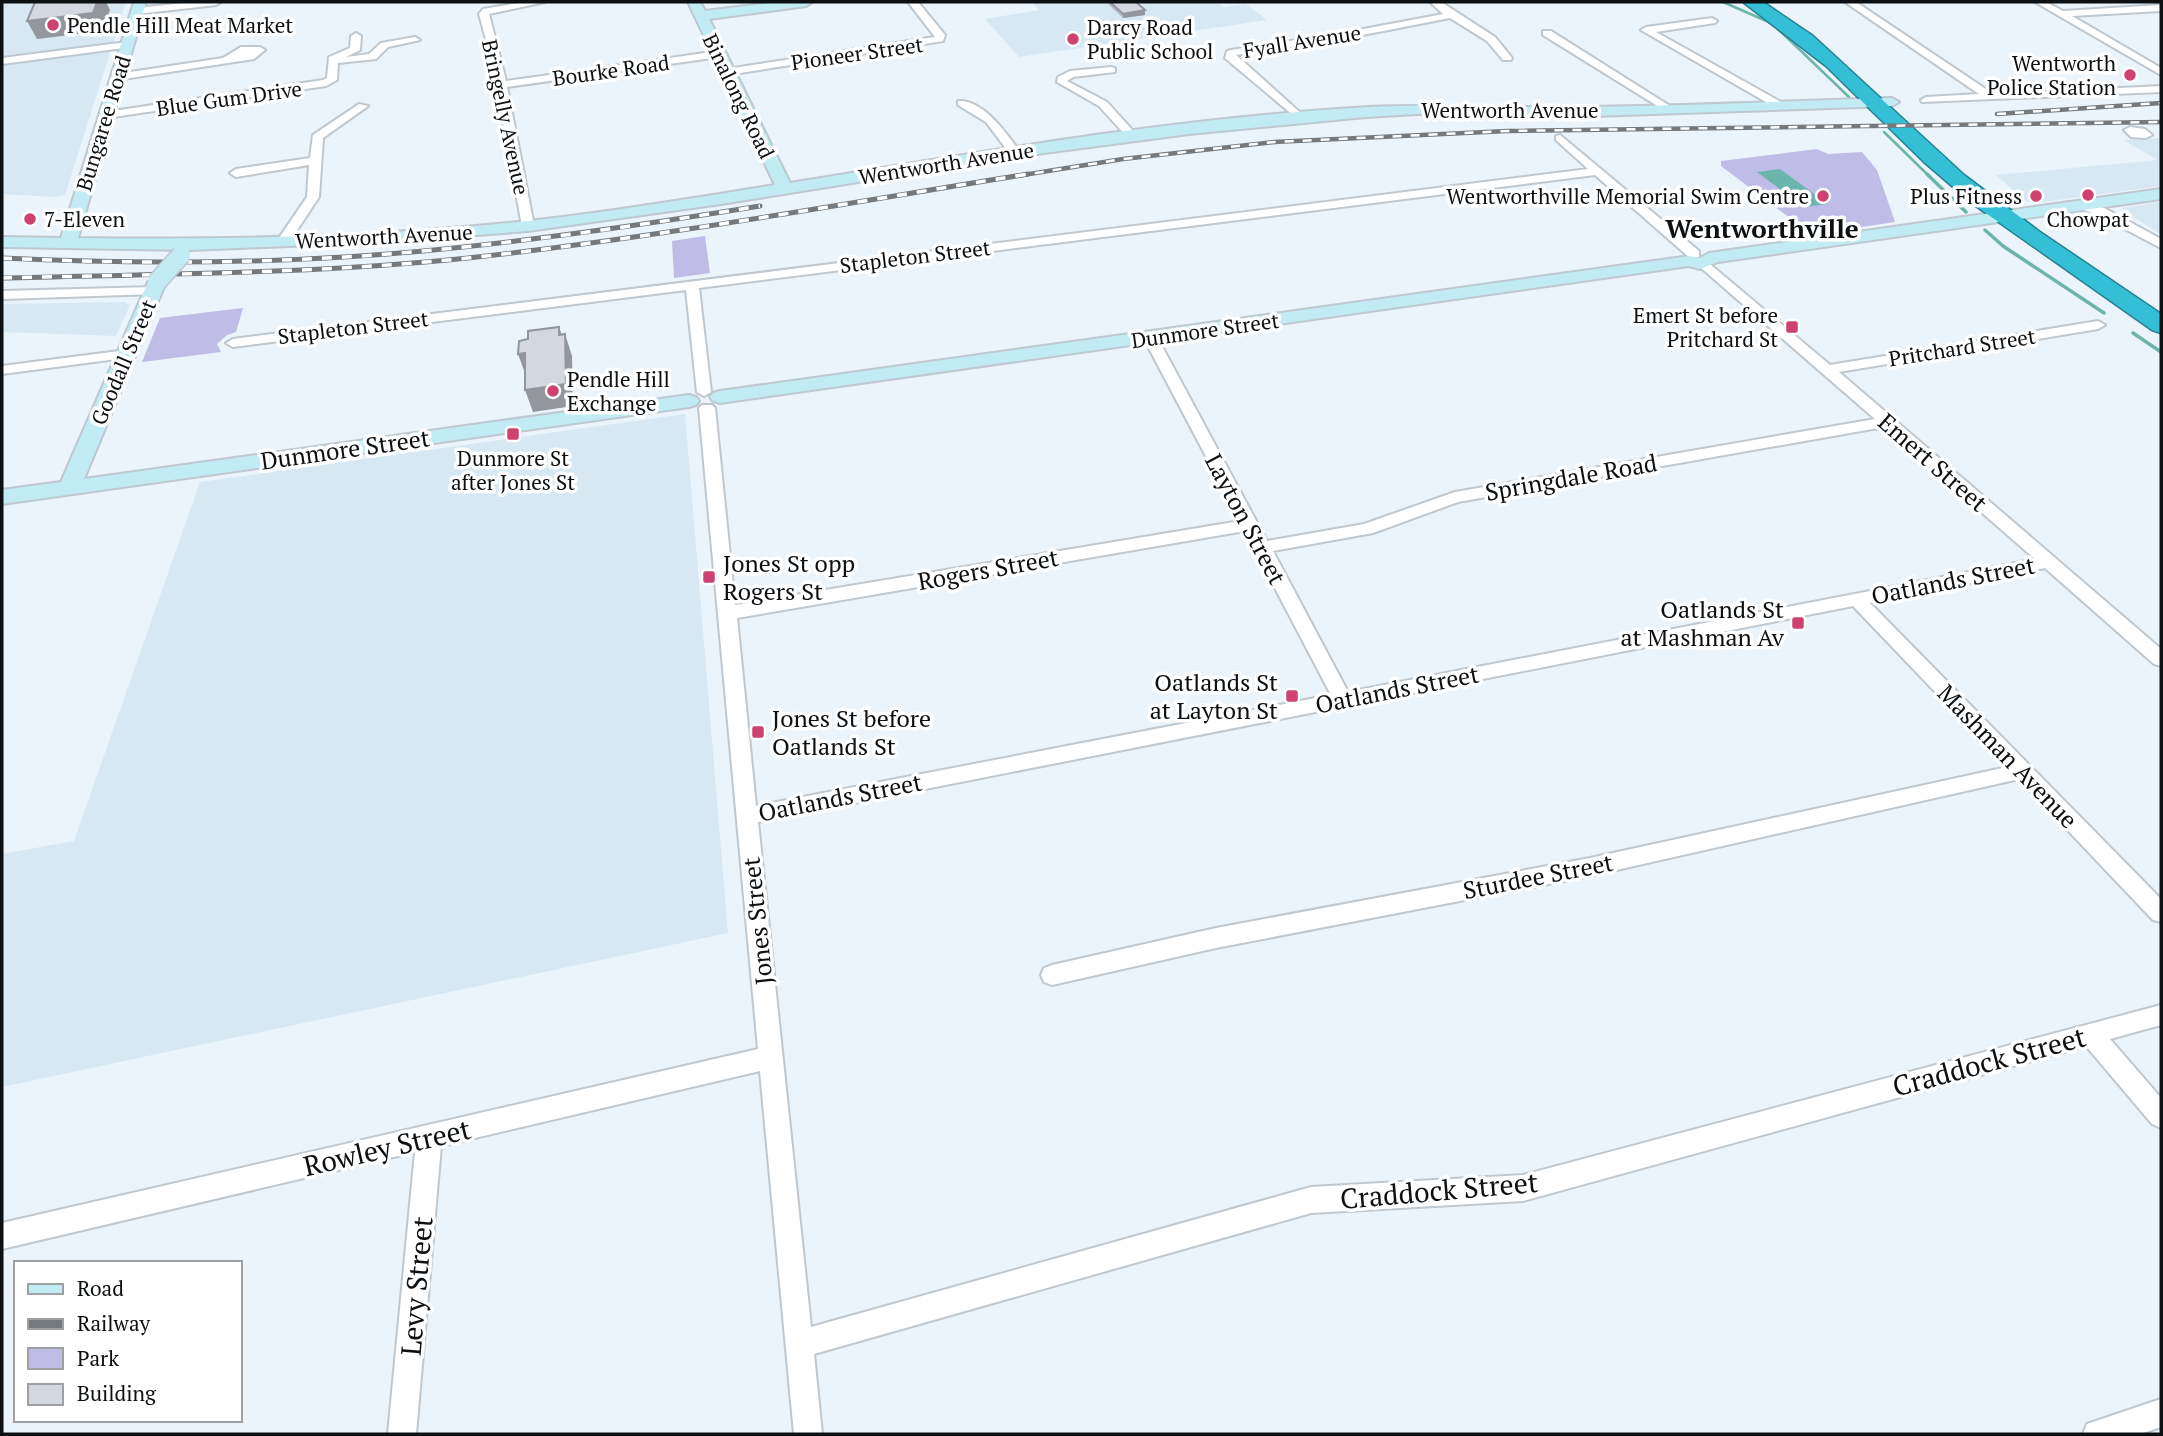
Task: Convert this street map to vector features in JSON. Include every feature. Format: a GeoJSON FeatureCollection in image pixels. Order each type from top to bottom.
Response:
{"type":"FeatureCollection","features":[{"type":"Feature","properties":{"kind":"highway"},"geometry":{"type":"LineString","coordinates":[[1751,2],[1792,27],[1882,102]]}},
{"type":"Feature","properties":{"kind":"highway"},"geometry":{"type":"LineString","coordinates":[[1771,2],[1806,23],[1956,179],[2161,307]]}},
{"type":"Feature","properties":{"kind":"highway"},"geometry":{"type":"LineString","coordinates":[[2012,215],[2161,325]]}},
{"type":"Feature","properties":{"kind":"main road"},"geometry":{"type":"LineString","coordinates":[[698,9],[806,2]]}},
{"type":"Feature","properties":{"kind":"main road","name":"Bungaree Road"},"geometry":{"type":"LineString","coordinates":[[67,245],[138,6]]}},
{"type":"Feature","properties":{"kind":"main road","name":"Binalong Road"},"geometry":{"type":"LineString","coordinates":[[698,9],[785,190]]}},
{"type":"Feature","properties":{"kind":"main road","name":"Wentworth Avenue"},"geometry":{"type":"LineString","coordinates":[[2,242],[186,250],[283,241],[385,237],[528,226],[785,190],[1014,152],[1132,136],[1407,109],[1563,112],[1882,102]]}},
{"type":"Feature","properties":{"kind":"main road","name":"Dunmore Street"},"geometry":{"type":"LineString","coordinates":[[2,497],[2161,194]]}},
{"type":"Feature","properties":{"kind":"main road","name":"Goodall Street"},"geometry":{"type":"LineString","coordinates":[[69,488],[155,287],[186,250]]}},
{"type":"Feature","properties":{"kind":"street"},"geometry":{"type":"LineString","coordinates":[[138,6],[216,2]]}},
{"type":"Feature","properties":{"kind":"street","name":"Bringelly Avenue"},"geometry":{"type":"LineString","coordinates":[[528,226],[502,85],[484,14],[488,10],[540,2]]}},
{"type":"Feature","properties":{"kind":"street","name":"Pioneer Street"},"geometry":{"type":"LineString","coordinates":[[727,72],[939,39],[940,35],[913,2]]}},
{"type":"Feature","properties":{"kind":"street"},"geometry":{"type":"LineString","coordinates":[[1435,2],[1491,39],[1507,58]]}},
{"type":"Feature","properties":{"kind":"street"},"geometry":{"type":"LineString","coordinates":[[1850,2],[1989,96]]}},
{"type":"Feature","properties":{"kind":"street"},"geometry":{"type":"LineString","coordinates":[[2040,2],[2161,72]]}},
{"type":"Feature","properties":{"kind":"street"},"geometry":{"type":"LineString","coordinates":[[2062,14],[2161,8]]}},
{"type":"Feature","properties":{"kind":"street","name":"Fyall Avenue"},"geometry":{"type":"LineString","coordinates":[[1300,118],[1230,58],[1231,53],[1359,33],[1442,18],[1450,14]]}},
{"type":"Feature","properties":{"kind":"street"},"geometry":{"type":"LineString","coordinates":[[1712,21],[1646,30],[1777,104]]}},
{"type":"Feature","properties":{"kind":"street"},"geometry":{"type":"LineString","coordinates":[[1547,33],[1668,108]]}},
{"type":"Feature","properties":{"kind":"street","name":"Blue Gum Drive"},"geometry":{"type":"LineString","coordinates":[[106,115],[326,83],[332,80],[334,58],[356,49],[356,36]]}},
{"type":"Feature","properties":{"kind":"street","name":"Blue Gum Drive"},"geometry":{"type":"LineString","coordinates":[[333,62],[372,57],[385,45],[415,40]]}},
{"type":"Feature","properties":{"kind":"street"},"geometry":{"type":"LineString","coordinates":[[2,61],[127,45]]}},
{"type":"Feature","properties":{"kind":"street","name":"Bourke Road"},"geometry":{"type":"LineString","coordinates":[[502,85],[719,54]]}},
{"type":"Feature","properties":{"kind":"street"},"geometry":{"type":"LineString","coordinates":[[117,77],[226,61]]}},
{"type":"Feature","properties":{"kind":"street"},"geometry":{"type":"LineString","coordinates":[[1111,70],[1070,74],[1062,79],[1062,82],[1103,104],[1132,136]]}},
{"type":"Feature","properties":{"kind":"street"},"geometry":{"type":"LineString","coordinates":[[1926,100],[2161,89]]}},
{"type":"Feature","properties":{"kind":"street"},"geometry":{"type":"LineString","coordinates":[[962,103],[989,120],[1014,152]]}},
{"type":"Feature","properties":{"kind":"street"},"geometry":{"type":"LineString","coordinates":[[283,241],[313,197],[318,135],[363,106]]}},
{"type":"Feature","properties":{"kind":"street"},"geometry":{"type":"LineString","coordinates":[[2145,132],[2161,132]]}},
{"type":"Feature","properties":{"kind":"street","name":"Emert Street"},"geometry":{"type":"LineString","coordinates":[[1560,138],[2161,659]]}},
{"type":"Feature","properties":{"kind":"street"},"geometry":{"type":"LineString","coordinates":[[236,173],[315,161]]}},
{"type":"Feature","properties":{"kind":"street","name":"Stapleton Street"},"geometry":{"type":"LineString","coordinates":[[233,343],[1598,171]]}},
{"type":"Feature","properties":{"kind":"street"},"geometry":{"type":"LineString","coordinates":[[2111,201],[2111,209],[2158,242]]}},
{"type":"Feature","properties":{"kind":"street"},"geometry":{"type":"LineString","coordinates":[[2082,205],[2100,211],[2158,242]]}},
{"type":"Feature","properties":{"kind":"street","name":"Jones Street"},"geometry":{"type":"LineString","coordinates":[[692,284],[808,1434]]}},
{"type":"Feature","properties":{"kind":"street"},"geometry":{"type":"LineString","coordinates":[[2,295],[155,287]]}},
{"type":"Feature","properties":{"kind":"street","name":"Pritchard Street"},"geometry":{"type":"LineString","coordinates":[[1826,370],[2098,325]]}},
{"type":"Feature","properties":{"kind":"street","name":"Layton Street"},"geometry":{"type":"LineString","coordinates":[[1150,337],[1343,700]]}},
{"type":"Feature","properties":{"kind":"street"},"geometry":{"type":"LineString","coordinates":[[2,370],[127,354]]}},
{"type":"Feature","properties":{"kind":"street","name":"Springdale Road"},"geometry":{"type":"LineString","coordinates":[[1261,548],[1367,529],[1455,497],[1887,422]]}},
{"type":"Feature","properties":{"kind":"street","name":"Rogers Street"},"geometry":{"type":"LineString","coordinates":[[727,613],[1249,525]]}},
{"type":"Feature","properties":{"kind":"street","name":"Oatlands Street"},"geometry":{"type":"LineString","coordinates":[[746,816],[2048,562]]}},
{"type":"Feature","properties":{"kind":"street","name":"Mashman Avenue"},"geometry":{"type":"LineString","coordinates":[[1856,599],[2161,913]]}},
{"type":"Feature","properties":{"kind":"street","name":"Sturdee Street"},"geometry":{"type":"LineString","coordinates":[[1052,975],[1216,938],[1590,867],[2022,771]]}},
{"type":"Feature","properties":{"kind":"street","name":"Craddock Street"},"geometry":{"type":"LineString","coordinates":[[799,1344],[1311,1200],[1523,1188],[2161,1015]]}},
{"type":"Feature","properties":{"kind":"street"},"geometry":{"type":"LineString","coordinates":[[2090,1033],[2161,1116]]}},
{"type":"Feature","properties":{"kind":"street","name":"Rowley Street"},"geometry":{"type":"LineString","coordinates":[[2,1236],[772,1057]]}},
{"type":"Feature","properties":{"kind":"street","name":"Levy Street"},"geometry":{"type":"LineString","coordinates":[[402,1434],[429,1137]]}},
{"type":"Feature","properties":{"kind":"street"},"geometry":{"type":"LineString","coordinates":[[2097,1434],[2161,1413]]}},
{"type":"Feature","properties":{"kind":"shaded area"},"geometry":{"type":"Polygon","coordinates":[[[2,2],[126,2],[65,195],[57,197],[2,194],[2,2]]]}},
{"type":"Feature","properties":{"kind":"shaded area","name":"Darcy Road Public School"},"geometry":{"type":"Polygon","coordinates":[[[1032,2],[1217,2],[1224,7],[1246,4],[1267,20],[1019,57],[985,19],[1039,10],[1032,2]]]}},
{"type":"Feature","properties":{"kind":"shaded area"},"geometry":{"type":"Polygon","coordinates":[[[2161,138],[2161,186],[2036,203],[2027,202],[1996,175],[2158,160],[2123,140],[2161,138]]]}},
{"type":"Feature","properties":{"kind":"shaded area"},"geometry":{"type":"Polygon","coordinates":[[[1780,169],[1828,204],[1804,207],[1757,172],[1780,169]]]}},
{"type":"Feature","properties":{"kind":"shaded area"},"geometry":{"type":"Polygon","coordinates":[[[2161,202],[2161,234],[2123,211],[2123,208],[2161,202]]]}},
{"type":"Feature","properties":{"kind":"shaded area"},"geometry":{"type":"Polygon","coordinates":[[[124,302],[130,305],[116,336],[2,332],[2,304],[124,302]]]}},
{"type":"Feature","properties":{"kind":"shaded area"},"geometry":{"type":"Polygon","coordinates":[[[685,414],[728,933],[2,1087],[2,854],[74,841],[200,482],[685,414]]]}},
{"type":"Feature","properties":{"kind":"green space","name":"Wentworthville Memorial Swim Centre"},"geometry":{"type":"Polygon","coordinates":[[[1817,149],[1828,154],[1862,152],[1877,170],[1895,222],[1821,233],[1807,231],[1721,166],[1721,161],[1817,149]]]}},
{"type":"Feature","properties":{"kind":"green space"},"geometry":{"type":"Polygon","coordinates":[[[705,236],[710,273],[674,278],[672,241],[705,236]]]}},
{"type":"Feature","properties":{"kind":"green space"},"geometry":{"type":"Polygon","coordinates":[[[243,308],[236,332],[227,335],[217,344],[221,352],[142,362],[160,318],[243,308]]]}},
{"type":"Feature","properties":{"kind":"building"},"geometry":{"type":"Polygon","coordinates":[[[35,2],[97,2],[93,13],[27,21],[35,2]]]}},
{"type":"Feature","properties":{"kind":"building"},"geometry":{"type":"Polygon","coordinates":[[[1110,2],[1136,2],[1145,10],[1123,14],[1110,2]]]}},
{"type":"Feature","properties":{"kind":"building"},"geometry":{"type":"Polygon","coordinates":[[[559,327],[559,335],[565,334],[566,384],[525,390],[525,353],[518,354],[519,341],[528,339],[528,331],[559,327]]]}},
{"type":"Feature","properties":{"kind":"waterway"},"geometry":{"type":"LineString","coordinates":[[1723,2],[1771,23]]}},
{"type":"Feature","properties":{"kind":"waterway"},"geometry":{"type":"LineString","coordinates":[[1778,29],[1849,97]]}},
{"type":"Feature","properties":{"kind":"waterway"},"geometry":{"type":"LineString","coordinates":[[1884,132],[1929,176]]}},
{"type":"Feature","properties":{"kind":"waterway"},"geometry":{"type":"LineString","coordinates":[[1927,174],[1966,212]]}},
{"type":"Feature","properties":{"kind":"waterway"},"geometry":{"type":"LineString","coordinates":[[1985,230],[2003,246],[2104,313]]}},
{"type":"Feature","properties":{"kind":"waterway"},"geometry":{"type":"LineString","coordinates":[[2133,333],[2161,352]]}},
{"type":"Feature","properties":{"kind":"railway"},"geometry":{"type":"LineString","coordinates":[[1997,114],[2161,103]]}},
{"type":"Feature","properties":{"kind":"railway"},"geometry":{"type":"LineString","coordinates":[[1017,176],[1123,159],[1274,142],[1507,131],[2161,122]]}},
{"type":"Feature","properties":{"kind":"railway"},"geometry":{"type":"LineString","coordinates":[[2,278],[293,270],[468,258],[678,231],[1028,174]]}},
{"type":"Feature","properties":{"kind":"railway"},"geometry":{"type":"LineString","coordinates":[[2,258],[195,262],[388,254],[574,234],[760,206]]}},
{"type":"Feature","properties":{"kind":"place","name":"Pendle Hill Meat Market"},"geometry":{"type":"Point","coordinates":[53,25]}},
{"type":"Feature","properties":{"kind":"place","name":"Darcy Road Public School"},"geometry":{"type":"Point","coordinates":[1073,39]}},
{"type":"Feature","properties":{"kind":"place","name":"Wentworth Police Station"},"geometry":{"type":"Point","coordinates":[2130,75]}},
{"type":"Feature","properties":{"kind":"place","name":"Chowpat"},"geometry":{"type":"Point","coordinates":[2088,195]}},
{"type":"Feature","properties":{"kind":"place","name":"Wentworthville Memorial Swim Centre"},"geometry":{"type":"Point","coordinates":[1823,196]}},
{"type":"Feature","properties":{"kind":"place","name":"Plus Fitness"},"geometry":{"type":"Point","coordinates":[2036,196]}},
{"type":"Feature","properties":{"kind":"place","name":"7-Eleven"},"geometry":{"type":"Point","coordinates":[30,219]}},
{"type":"Feature","properties":{"kind":"place","name":"Emert St before Pritchard St"},"geometry":{"type":"Point","coordinates":[1792,327]}},
{"type":"Feature","properties":{"kind":"place","name":"Pendle Hill Exchange"},"geometry":{"type":"Point","coordinates":[553,391]}},
{"type":"Feature","properties":{"kind":"place","name":"Dunmore St after Jones St"},"geometry":{"type":"Point","coordinates":[513,434]}},
{"type":"Feature","properties":{"kind":"place","name":"Jones St opp Rogers St"},"geometry":{"type":"Point","coordinates":[709,577]}},
{"type":"Feature","properties":{"kind":"place","name":"Oatlands St at Mashman Av"},"geometry":{"type":"Point","coordinates":[1798,623]}},
{"type":"Feature","properties":{"kind":"place","name":"Oatlands St at Layton St"},"geometry":{"type":"Point","coordinates":[1292,696]}},
{"type":"Feature","properties":{"kind":"place","name":"Jones St before Oatlands St"},"geometry":{"type":"Point","coordinates":[758,732]}},
{"type":"Feature","properties":{"kind":"district","name":"Wentworthville"},"geometry":{"type":"Point","coordinates":[1762,228]}}]}
